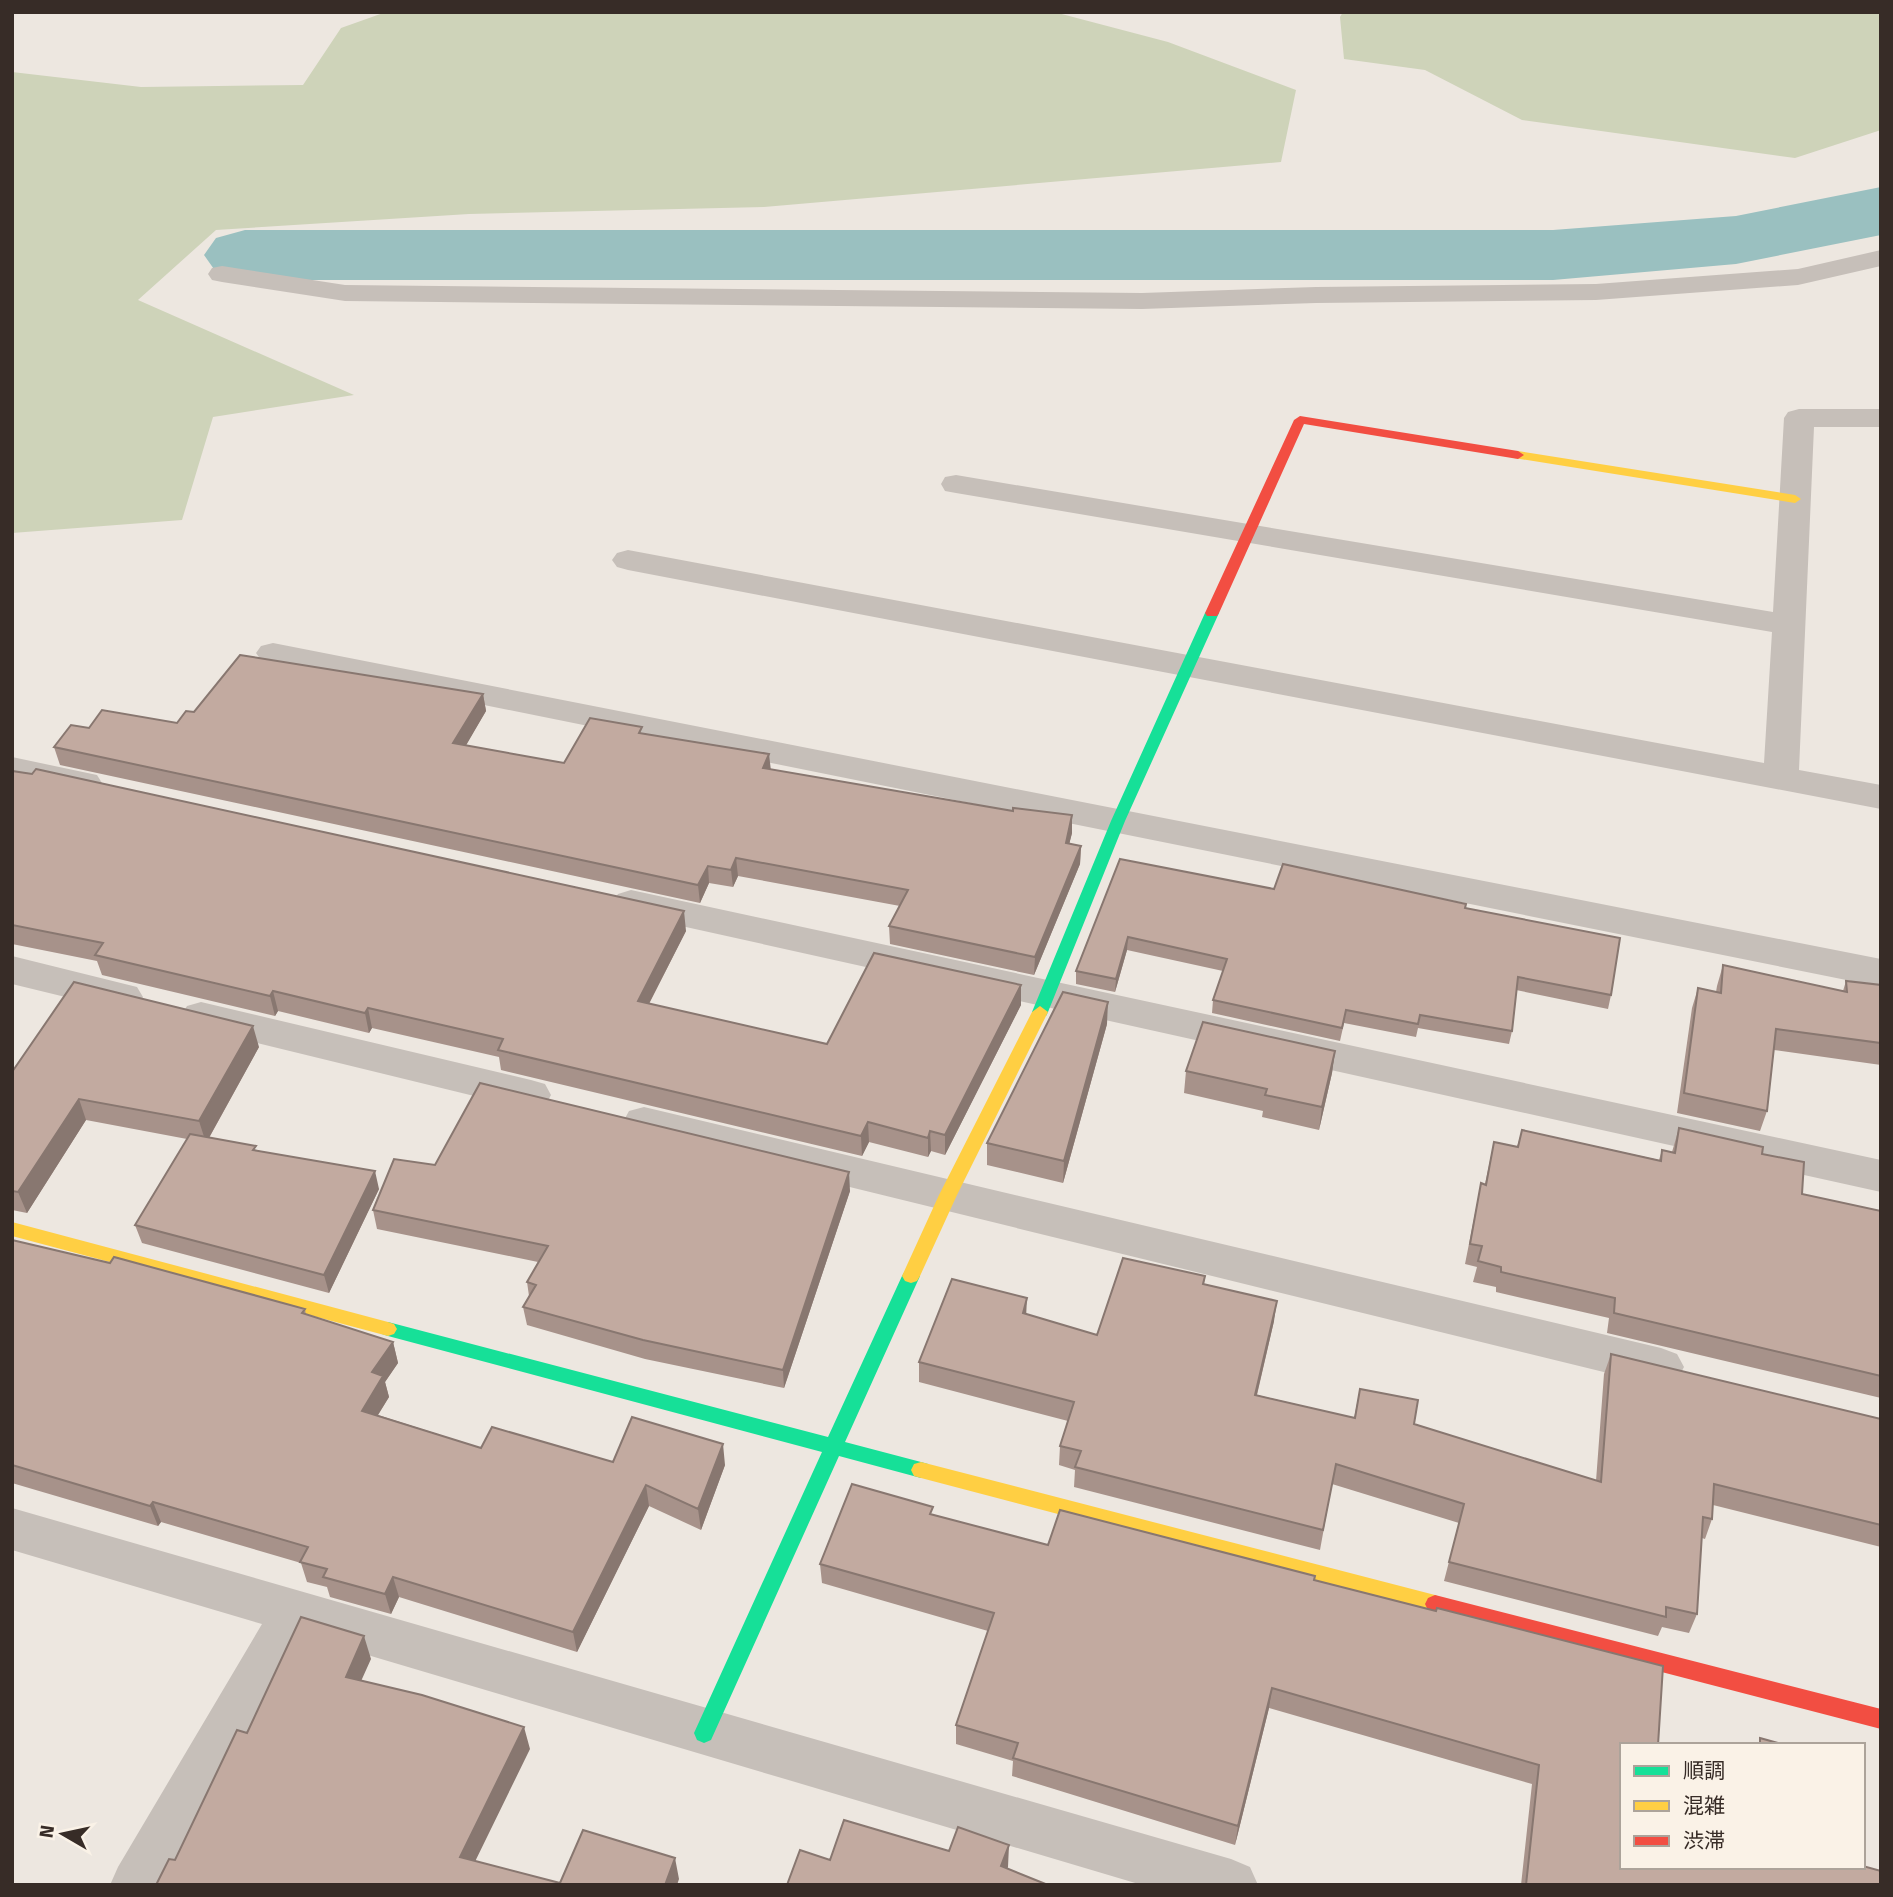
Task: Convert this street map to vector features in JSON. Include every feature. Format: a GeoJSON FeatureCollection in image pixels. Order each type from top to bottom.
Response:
{"type":"FeatureCollection","features":[{"type":"Feature","properties":{"kind":"street"},"geometry":{"type":"LineString","coordinates":[[222,274],[345,293],[1142,301],[1316,295],[1595,292],[1798,277],[1881,258]]}},
{"type":"Feature","properties":{"kind":"street"},"geometry":{"type":"LineString","coordinates":[[1781,779],[1799,418],[1881,418]]}},
{"type":"Feature","properties":{"kind":"street"},"geometry":{"type":"LineString","coordinates":[[704,1733],[948,1195],[1049,994],[1118,821],[1300,420],[1795,499]]}},
{"type":"Feature","properties":{"kind":"street"},"geometry":{"type":"LineString","coordinates":[[956,484],[1789,625]]}},
{"type":"Feature","properties":{"kind":"street"},"geometry":{"type":"LineString","coordinates":[[628,560],[1881,797]]}},
{"type":"Feature","properties":{"kind":"street"},"geometry":{"type":"LineString","coordinates":[[273,653],[1881,973]]}},
{"type":"Feature","properties":{"kind":"street"},"geometry":{"type":"LineString","coordinates":[[12,768],[121,791]]}},
{"type":"Feature","properties":{"kind":"street"},"geometry":{"type":"LineString","coordinates":[[598,896],[1881,1177]]}},
{"type":"Feature","properties":{"kind":"street"},"geometry":{"type":"LineString","coordinates":[[12,970],[568,1104]]}},
{"type":"Feature","properties":{"kind":"street"},"geometry":{"type":"LineString","coordinates":[[609,1114],[1692,1374]]}},
{"type":"Feature","properties":{"kind":"street"},"geometry":{"type":"LineString","coordinates":[[12,1229],[834,1448],[1881,1719]]}},
{"type":"Feature","properties":{"kind":"street"},"geometry":{"type":"LineString","coordinates":[[12,1529],[1231,1885]]}},
{"type":"Feature","properties":{"kind":"street"},"geometry":{"type":"LineString","coordinates":[[137,1885],[295,1612]]}},
{"type":"Feature","properties":{"kind":"green space"},"geometry":{"type":"Polygon","coordinates":[[[386,12],[1054,12],[1168,42],[1296,90],[1281,162],[764,207],[469,214],[216,230],[138,300],[354,395],[213,417],[182,520],[12,533],[12,72],[141,87],[303,85],[341,28],[386,12]]]}},
{"type":"Feature","properties":{"kind":"green space"},"geometry":{"type":"Polygon","coordinates":[[[1343,12],[1881,12],[1881,130],[1795,158],[1522,120],[1425,70],[1344,59],[1340,17],[1343,12]]]}},
{"type":"Feature","properties":{"kind":"building"},"geometry":{"type":"Polygon","coordinates":[[[240,655],[483,694],[453,743],[564,763],[590,718],[642,727],[639,733],[769,754],[763,768],[1013,811],[1013,808],[1072,815],[1066,843],[1081,846],[1035,957],[889,926],[908,890],[736,858],[731,870],[708,866],[698,885],[54,747],[71,725],[89,728],[102,710],[177,723],[186,711],[194,712],[240,655]]]}},
{"type":"Feature","properties":{"kind":"building"},"geometry":{"type":"Polygon","coordinates":[[[36,769],[684,911],[638,1001],[827,1044],[874,953],[1021,985],[945,1135],[930,1131],[928,1138],[868,1122],[861,1136],[498,1050],[503,1039],[368,1008],[365,1013],[273,991],[270,996],[95,955],[103,943],[12,925],[12,771],[32,774],[36,769]]]}},
{"type":"Feature","properties":{"kind":"building"},"geometry":{"type":"Polygon","coordinates":[[[1120,859],[1274,889],[1283,864],[1466,904],[1465,908],[1620,938],[1611,995],[1518,977],[1512,1031],[1420,1015],[1418,1024],[1346,1010],[1342,1028],[1213,1000],[1227,959],[1128,937],[1116,979],[1076,971],[1120,859]]]}},
{"type":"Feature","properties":{"kind":"building"},"geometry":{"type":"Polygon","coordinates":[[[1723,965],[1847,992],[1846,981],[1881,985],[1881,1043],[1776,1029],[1767,1111],[1684,1093],[1698,988],[1721,993],[1723,965]]]}},
{"type":"Feature","properties":{"kind":"building"},"geometry":{"type":"Polygon","coordinates":[[[74,982],[253,1026],[199,1121],[79,1099],[18,1192],[12,1191],[12,1072],[74,982]]]}},
{"type":"Feature","properties":{"kind":"building"},"geometry":{"type":"Polygon","coordinates":[[[1063,992],[1108,1002],[1064,1161],[987,1143],[1063,992]]]}},
{"type":"Feature","properties":{"kind":"building"},"geometry":{"type":"Polygon","coordinates":[[[1203,1022],[1335,1051],[1322,1107],[1265,1095],[1267,1089],[1186,1071],[1203,1022]]]}},
{"type":"Feature","properties":{"kind":"building"},"geometry":{"type":"Polygon","coordinates":[[[480,1083],[849,1172],[783,1370],[643,1340],[523,1307],[536,1285],[527,1282],[548,1246],[373,1210],[394,1159],[435,1165],[480,1083]]]}},
{"type":"Feature","properties":{"kind":"building"},"geometry":{"type":"Polygon","coordinates":[[[1679,1128],[1763,1147],[1762,1154],[1804,1162],[1802,1194],[1881,1211],[1881,1376],[1614,1313],[1615,1298],[1501,1272],[1501,1267],[1478,1261],[1482,1246],[1470,1244],[1481,1183],[1486,1185],[1494,1142],[1518,1147],[1522,1130],[1661,1161],[1662,1150],[1675,1153],[1679,1128]]]}},
{"type":"Feature","properties":{"kind":"building"},"geometry":{"type":"Polygon","coordinates":[[[190,1134],[256,1146],[253,1150],[375,1171],[324,1275],[135,1225],[190,1134]]]}},
{"type":"Feature","properties":{"kind":"building"},"geometry":{"type":"Polygon","coordinates":[[[12,1240],[110,1263],[114,1257],[305,1309],[302,1313],[393,1342],[372,1372],[383,1376],[362,1411],[481,1448],[492,1427],[613,1462],[632,1417],[723,1444],[698,1509],[646,1485],[573,1632],[393,1577],[385,1594],[323,1577],[327,1569],[300,1562],[308,1547],[153,1502],[150,1506],[12,1465],[12,1240]]]}},
{"type":"Feature","properties":{"kind":"building"},"geometry":{"type":"Polygon","coordinates":[[[1123,1258],[1205,1276],[1203,1284],[1277,1301],[1255,1395],[1355,1418],[1360,1389],[1418,1400],[1414,1424],[1601,1482],[1611,1354],[1881,1419],[1881,1525],[1714,1484],[1712,1519],[1703,1517],[1697,1614],[1666,1607],[1666,1617],[1449,1562],[1464,1504],[1336,1464],[1323,1530],[1075,1467],[1081,1451],[1060,1446],[1074,1402],[919,1362],[952,1279],[1027,1298],[1023,1313],[1097,1335],[1123,1258]]]}},
{"type":"Feature","properties":{"kind":"building"},"geometry":{"type":"Polygon","coordinates":[[[852,1484],[933,1507],[930,1514],[1048,1545],[1060,1510],[1315,1576],[1314,1580],[1436,1611],[1437,1608],[1663,1666],[1658,1743],[1620,1743],[1620,1869],[1865,1869],[1865,1867],[1881,1871],[1881,1885],[1526,1885],[1539,1765],[1272,1688],[1238,1826],[1013,1758],[1018,1743],[956,1725],[994,1613],[820,1564],[852,1484]]]}},
{"type":"Feature","properties":{"kind":"building"},"geometry":{"type":"Polygon","coordinates":[[[301,1617],[364,1636],[346,1677],[422,1695],[524,1727],[460,1857],[560,1883],[583,1830],[675,1858],[665,1885],[156,1885],[169,1859],[175,1860],[237,1730],[247,1733],[301,1617]]]}},
{"type":"Feature","properties":{"kind":"building"},"geometry":{"type":"Polygon","coordinates":[[[1760,1738],[1778,1743],[1760,1743],[1760,1738]]]}},
{"type":"Feature","properties":{"kind":"building"},"geometry":{"type":"Polygon","coordinates":[[[844,1820],[949,1851],[958,1827],[1009,1845],[1001,1866],[1048,1885],[787,1885],[800,1850],[830,1860],[844,1820]]]}},
{"type":"Feature","properties":{"kind":"waterway"},"geometry":{"type":"LineString","coordinates":[[245,255],[1553,255],[1736,240],[1881,211]]}},
{"type":"Feature","properties":{"kind":"traffic: fast"},"geometry":{"type":"LineString","coordinates":[[1040,1012],[1118,821],[1212,613]]}},
{"type":"Feature","properties":{"kind":"traffic: fast"},"geometry":{"type":"LineString","coordinates":[[704,1733],[911,1276]]}},
{"type":"Feature","properties":{"kind":"traffic: fast"},"geometry":{"type":"LineString","coordinates":[[388,1329],[921,1470]]}},
{"type":"Feature","properties":{"kind":"traffic: slow"},"geometry":{"type":"LineString","coordinates":[[1518,455],[1795,499]]}},
{"type":"Feature","properties":{"kind":"traffic: slow"},"geometry":{"type":"LineString","coordinates":[[911,1276],[948,1195],[1040,1012]]}},
{"type":"Feature","properties":{"kind":"traffic: slow"},"geometry":{"type":"LineString","coordinates":[[12,1229],[388,1329]]}},
{"type":"Feature","properties":{"kind":"traffic: slow"},"geometry":{"type":"LineString","coordinates":[[921,1470],[1435,1604]]}},
{"type":"Feature","properties":{"kind":"traffic: jam"},"geometry":{"type":"LineString","coordinates":[[1212,613],[1300,420],[1518,455]]}},
{"type":"Feature","properties":{"kind":"traffic: jam"},"geometry":{"type":"LineString","coordinates":[[1435,1604],[1881,1719]]}}]}
